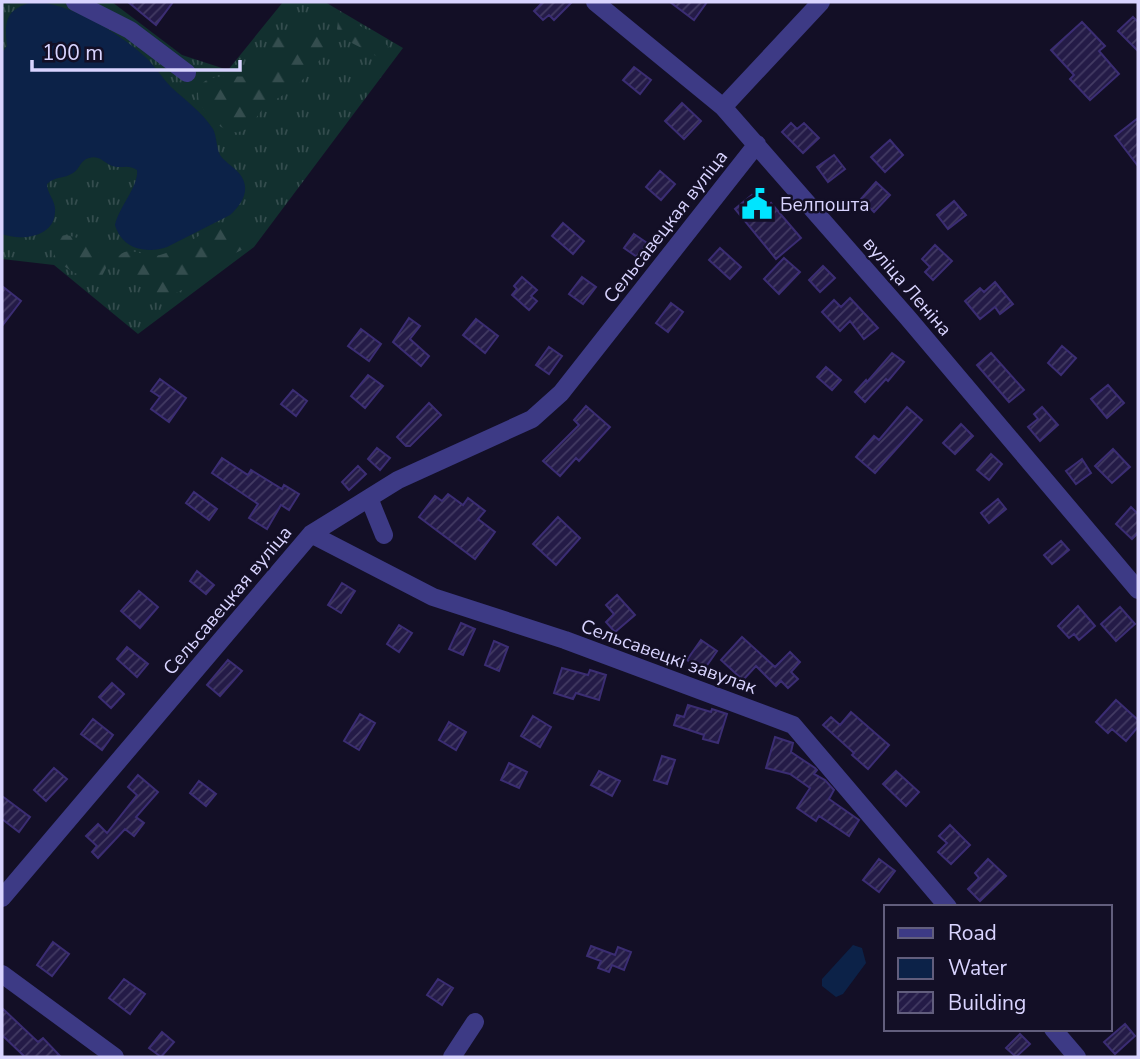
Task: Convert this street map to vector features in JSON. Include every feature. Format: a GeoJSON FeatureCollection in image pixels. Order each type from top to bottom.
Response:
{"type":"FeatureCollection","features":[{"type":"Feature","properties":{"kind":"street"},"geometry":{"type":"LineString","coordinates":[[75,2],[130,30],[187,73]]}},
{"type":"Feature","properties":{"kind":"street","name":"вуліца Леніна"},"geometry":{"type":"LineString","coordinates":[[595,2],[723,107],[950,367],[1138,590]]}},
{"type":"Feature","properties":{"kind":"street"},"geometry":{"type":"LineString","coordinates":[[723,107],[821,2]]}},
{"type":"Feature","properties":{"kind":"street","name":"Сельсавецкая вуліца"},"geometry":{"type":"LineString","coordinates":[[2,898],[311,534],[398,480],[532,419],[561,393],[757,144]]}},
{"type":"Feature","properties":{"kind":"street"},"geometry":{"type":"LineString","coordinates":[[369,498],[384,535]]}},
{"type":"Feature","properties":{"kind":"street","name":"Сельсавецкі завулак"},"geometry":{"type":"LineString","coordinates":[[311,534],[433,597],[565,640],[793,725],[946,905]]}},
{"type":"Feature","properties":{"kind":"street"},"geometry":{"type":"LineString","coordinates":[[2,974],[115,1057]]}},
{"type":"Feature","properties":{"kind":"street"},"geometry":{"type":"LineString","coordinates":[[452,1057],[475,1022]]}},
{"type":"Feature","properties":{"kind":"street"},"geometry":{"type":"LineString","coordinates":[[1055,1031],[1077,1057]]}},
{"type":"Feature","properties":{"kind":"green space"},"geometry":{"type":"Polygon","coordinates":[[[2,2],[112,2],[182,55],[228,70],[283,2],[325,2],[403,48],[254,247],[138,334],[54,265],[2,259],[2,2]]]}},
{"type":"Feature","properties":{"kind":"green space"},"geometry":{"type":"Polygon","coordinates":[[[341,19],[376,35],[391,50],[389,56],[379,58],[345,38],[337,29],[341,19]]]}},
{"type":"Feature","properties":{"kind":"green space"},"geometry":{"type":"Polygon","coordinates":[[[323,31],[330,33],[330,40],[311,72],[265,107],[243,131],[223,128],[208,116],[199,100],[198,92],[207,80],[214,77],[250,76],[267,68],[271,60],[272,43],[277,35],[308,37],[323,31]]]}},
{"type":"Feature","properties":{"kind":"green space"},"geometry":{"type":"Polygon","coordinates":[[[233,223],[251,232],[250,244],[222,260],[186,288],[166,296],[155,296],[145,291],[118,257],[127,251],[160,255],[214,228],[233,223]]]}},
{"type":"Feature","properties":{"kind":"green space"},"geometry":{"type":"Polygon","coordinates":[[[66,235],[80,239],[97,249],[106,268],[101,278],[77,274],[55,257],[52,242],[66,235]]]}},
{"type":"Feature","properties":{"kind":"water"},"geometry":{"type":"Polygon","coordinates":[[[33,2],[47,3],[76,13],[120,37],[147,59],[171,87],[194,107],[213,129],[220,155],[244,182],[243,199],[230,215],[167,247],[151,250],[136,248],[123,240],[115,225],[135,183],[137,170],[113,166],[92,157],[86,159],[73,173],[47,184],[55,207],[49,227],[27,237],[2,234],[2,53],[7,46],[7,23],[12,12],[33,2]]]}},
{"type":"Feature","properties":{"kind":"water"},"geometry":{"type":"Polygon","coordinates":[[[853,945],[862,948],[866,963],[843,994],[836,997],[822,986],[822,979],[853,945]]]}},
{"type":"Feature","properties":{"kind":"building"},"geometry":{"type":"Polygon","coordinates":[[[128,2],[173,2],[156,25],[128,2]]]}},
{"type":"Feature","properties":{"kind":"building"},"geometry":{"type":"Polygon","coordinates":[[[543,2],[572,2],[554,20],[549,15],[543,20],[534,11],[543,2]]]}},
{"type":"Feature","properties":{"kind":"building"},"geometry":{"type":"Polygon","coordinates":[[[670,2],[707,2],[694,20],[670,2]]]}},
{"type":"Feature","properties":{"kind":"building"},"geometry":{"type":"Polygon","coordinates":[[[1133,17],[1138,22],[1138,51],[1118,31],[1133,17]]]}},
{"type":"Feature","properties":{"kind":"building"},"geometry":{"type":"Polygon","coordinates":[[[1082,22],[1105,46],[1099,51],[1119,74],[1090,100],[1070,79],[1074,75],[1051,50],[1082,22]]]}},
{"type":"Feature","properties":{"kind":"building"},"geometry":{"type":"Polygon","coordinates":[[[634,67],[651,80],[640,94],[623,80],[634,67]]]}},
{"type":"Feature","properties":{"kind":"building"},"geometry":{"type":"Polygon","coordinates":[[[682,103],[701,121],[684,139],[665,121],[682,103]]]}},
{"type":"Feature","properties":{"kind":"building"},"geometry":{"type":"Polygon","coordinates":[[[1138,118],[1138,166],[1115,136],[1138,118]]]}},
{"type":"Feature","properties":{"kind":"building"},"geometry":{"type":"Polygon","coordinates":[[[791,123],[797,129],[804,123],[819,138],[803,153],[782,132],[791,123]]]}},
{"type":"Feature","properties":{"kind":"building"},"geometry":{"type":"Polygon","coordinates":[[[890,140],[903,155],[885,172],[871,157],[890,140]]]}},
{"type":"Feature","properties":{"kind":"building"},"geometry":{"type":"Polygon","coordinates":[[[834,155],[845,169],[828,182],[817,167],[834,155]]]}},
{"type":"Feature","properties":{"kind":"building"},"geometry":{"type":"Polygon","coordinates":[[[660,171],[675,184],[661,200],[646,187],[660,171]]]}},
{"type":"Feature","properties":{"kind":"building"},"geometry":{"type":"Polygon","coordinates":[[[876,182],[890,195],[874,212],[861,199],[876,182]]]}},
{"type":"Feature","properties":{"kind":"building"},"geometry":{"type":"Polygon","coordinates":[[[752,195],[764,209],[771,203],[801,238],[776,259],[735,209],[752,195]]]}},
{"type":"Feature","properties":{"kind":"building"},"geometry":{"type":"Polygon","coordinates":[[[954,201],[966,215],[948,229],[937,215],[954,201]]]}},
{"type":"Feature","properties":{"kind":"building"},"geometry":{"type":"Polygon","coordinates":[[[563,223],[584,241],[573,254],[552,236],[563,223]]]}},
{"type":"Feature","properties":{"kind":"building"},"geometry":{"type":"Polygon","coordinates":[[[634,234],[650,245],[640,259],[624,248],[634,234]]]}},
{"type":"Feature","properties":{"kind":"building"},"geometry":{"type":"Polygon","coordinates":[[[935,245],[952,261],[933,280],[925,272],[930,267],[922,259],[935,245]]]}},
{"type":"Feature","properties":{"kind":"building"},"geometry":{"type":"Polygon","coordinates":[[[720,248],[741,267],[730,279],[709,260],[720,248]]]}},
{"type":"Feature","properties":{"kind":"building"},"geometry":{"type":"Polygon","coordinates":[[[784,258],[800,272],[779,294],[764,279],[784,258]]]}},
{"type":"Feature","properties":{"kind":"building"},"geometry":{"type":"Polygon","coordinates":[[[823,266],[835,278],[820,292],[809,280],[823,266]]]}},
{"type":"Feature","properties":{"kind":"building"},"geometry":{"type":"Polygon","coordinates":[[[522,277],[537,290],[531,296],[537,301],[529,310],[512,295],[517,289],[514,286],[522,277]]]}},
{"type":"Feature","properties":{"kind":"building"},"geometry":{"type":"Polygon","coordinates":[[[582,277],[596,287],[583,304],[569,294],[582,277]]]}},
{"type":"Feature","properties":{"kind":"building"},"geometry":{"type":"Polygon","coordinates":[[[995,282],[1013,304],[1000,314],[995,307],[980,319],[965,301],[980,288],[984,292],[995,282]]]}},
{"type":"Feature","properties":{"kind":"building"},"geometry":{"type":"Polygon","coordinates":[[[2,286],[21,301],[2,326],[2,286]]]}},
{"type":"Feature","properties":{"kind":"building"},"geometry":{"type":"Polygon","coordinates":[[[850,298],[878,328],[864,339],[850,321],[840,331],[822,312],[834,300],[841,307],[850,298]]]}},
{"type":"Feature","properties":{"kind":"building"},"geometry":{"type":"Polygon","coordinates":[[[671,303],[683,312],[668,332],[656,323],[671,303]]]}},
{"type":"Feature","properties":{"kind":"building"},"geometry":{"type":"Polygon","coordinates":[[[409,318],[420,326],[410,339],[429,356],[421,366],[393,342],[409,318]]]}},
{"type":"Feature","properties":{"kind":"building"},"geometry":{"type":"Polygon","coordinates":[[[476,319],[498,336],[485,353],[463,335],[476,319]]]}},
{"type":"Feature","properties":{"kind":"building"},"geometry":{"type":"Polygon","coordinates":[[[361,329],[381,344],[369,361],[348,346],[361,329]]]}},
{"type":"Feature","properties":{"kind":"building"},"geometry":{"type":"Polygon","coordinates":[[[1062,346],[1076,358],[1061,375],[1048,363],[1062,346]]]}},
{"type":"Feature","properties":{"kind":"building"},"geometry":{"type":"Polygon","coordinates":[[[549,347],[562,356],[549,374],[536,365],[549,347]]]}},
{"type":"Feature","properties":{"kind":"building"},"geometry":{"type":"Polygon","coordinates":[[[892,353],[904,362],[865,402],[855,392],[892,353]]]}},
{"type":"Feature","properties":{"kind":"building"},"geometry":{"type":"Polygon","coordinates":[[[991,353],[1024,390],[1009,402],[977,365],[991,353]]]}},
{"type":"Feature","properties":{"kind":"building"},"geometry":{"type":"Polygon","coordinates":[[[826,367],[841,380],[832,390],[817,377],[826,367]]]}},
{"type":"Feature","properties":{"kind":"building"},"geometry":{"type":"Polygon","coordinates":[[[368,375],[383,386],[365,408],[351,396],[368,375]]]}},
{"type":"Feature","properties":{"kind":"building"},"geometry":{"type":"Polygon","coordinates":[[[160,379],[186,398],[169,422],[151,409],[160,397],[151,391],[160,379]]]}},
{"type":"Feature","properties":{"kind":"building"},"geometry":{"type":"Polygon","coordinates":[[[1108,385],[1124,403],[1107,418],[1091,399],[1108,385]]]}},
{"type":"Feature","properties":{"kind":"building"},"geometry":{"type":"Polygon","coordinates":[[[293,390],[307,401],[296,416],[281,404],[293,390]]]}},
{"type":"Feature","properties":{"kind":"building"},"geometry":{"type":"Polygon","coordinates":[[[429,403],[441,415],[410,446],[406,446],[397,437],[429,403]]]}},
{"type":"Feature","properties":{"kind":"building"},"geometry":{"type":"Polygon","coordinates":[[[586,406],[610,427],[579,461],[576,458],[560,476],[543,461],[579,425],[574,420],[586,406]]]}},
{"type":"Feature","properties":{"kind":"building"},"geometry":{"type":"Polygon","coordinates":[[[907,407],[922,420],[875,473],[856,457],[874,436],[879,440],[907,407]]]}},
{"type":"Feature","properties":{"kind":"building"},"geometry":{"type":"Polygon","coordinates":[[[1042,407],[1058,425],[1040,441],[1028,427],[1038,419],[1034,414],[1042,407]]]}},
{"type":"Feature","properties":{"kind":"building"},"geometry":{"type":"Polygon","coordinates":[[[961,424],[973,436],[955,454],[943,443],[961,424]]]}},
{"type":"Feature","properties":{"kind":"building"},"geometry":{"type":"Polygon","coordinates":[[[377,448],[390,458],[380,470],[368,459],[377,448]]]}},
{"type":"Feature","properties":{"kind":"building"},"geometry":{"type":"Polygon","coordinates":[[[1113,449],[1130,467],[1112,483],[1095,466],[1113,449]]]}},
{"type":"Feature","properties":{"kind":"building"},"geometry":{"type":"Polygon","coordinates":[[[991,454],[1002,464],[989,480],[977,470],[991,454]]]}},
{"type":"Feature","properties":{"kind":"building"},"geometry":{"type":"Polygon","coordinates":[[[222,458],[248,475],[251,470],[282,489],[284,485],[299,494],[289,510],[281,505],[267,529],[249,518],[258,504],[212,473],[222,458]]]}},
{"type":"Feature","properties":{"kind":"building"},"geometry":{"type":"Polygon","coordinates":[[[1082,459],[1091,473],[1076,484],[1066,471],[1082,459]]]}},
{"type":"Feature","properties":{"kind":"building"},"geometry":{"type":"Polygon","coordinates":[[[358,466],[366,474],[349,490],[342,482],[358,466]]]}},
{"type":"Feature","properties":{"kind":"building"},"geometry":{"type":"Polygon","coordinates":[[[194,492],[217,509],[209,520],[186,503],[194,492]]]}},
{"type":"Feature","properties":{"kind":"building"},"geometry":{"type":"Polygon","coordinates":[[[448,494],[463,505],[468,498],[485,511],[478,519],[495,532],[475,559],[419,517],[435,496],[442,501],[448,494]]]}},
{"type":"Feature","properties":{"kind":"building"},"geometry":{"type":"Polygon","coordinates":[[[998,499],[1006,509],[989,523],[981,513],[998,499]]]}},
{"type":"Feature","properties":{"kind":"building"},"geometry":{"type":"Polygon","coordinates":[[[1131,507],[1138,514],[1138,533],[1132,539],[1116,524],[1131,507]]]}},
{"type":"Feature","properties":{"kind":"building"},"geometry":{"type":"Polygon","coordinates":[[[558,517],[580,538],[556,565],[533,544],[558,517]]]}},
{"type":"Feature","properties":{"kind":"building"},"geometry":{"type":"Polygon","coordinates":[[[1061,541],[1069,550],[1052,564],[1044,555],[1061,541]]]}},
{"type":"Feature","properties":{"kind":"building"},"geometry":{"type":"Polygon","coordinates":[[[197,571],[214,585],[206,594],[190,581],[197,571]]]}},
{"type":"Feature","properties":{"kind":"building"},"geometry":{"type":"Polygon","coordinates":[[[342,583],[355,591],[341,613],[328,605],[342,583]]]}},
{"type":"Feature","properties":{"kind":"building"},"geometry":{"type":"Polygon","coordinates":[[[139,591],[158,607],[140,628],[121,611],[139,591]]]}},
{"type":"Feature","properties":{"kind":"building"},"geometry":{"type":"Polygon","coordinates":[[[617,595],[635,615],[615,632],[606,622],[614,614],[606,605],[617,595]]]}},
{"type":"Feature","properties":{"kind":"building"},"geometry":{"type":"Polygon","coordinates":[[[1078,606],[1095,626],[1079,640],[1074,634],[1069,638],[1058,626],[1078,606]]]}},
{"type":"Feature","properties":{"kind":"building"},"geometry":{"type":"Polygon","coordinates":[[[1120,607],[1135,624],[1116,641],[1101,624],[1120,607]]]}},
{"type":"Feature","properties":{"kind":"building"},"geometry":{"type":"Polygon","coordinates":[[[461,623],[475,629],[463,655],[449,649],[461,623]]]}},
{"type":"Feature","properties":{"kind":"building"},"geometry":{"type":"Polygon","coordinates":[[[399,625],[412,633],[399,652],[387,644],[399,625]]]}},
{"type":"Feature","properties":{"kind":"building"},"geometry":{"type":"Polygon","coordinates":[[[742,637],[775,667],[790,652],[800,662],[791,672],[798,679],[788,688],[781,681],[776,686],[756,666],[743,680],[721,660],[742,637]]]}},
{"type":"Feature","properties":{"kind":"building"},"geometry":{"type":"Polygon","coordinates":[[[701,640],[717,651],[703,671],[687,660],[701,640]]]}},
{"type":"Feature","properties":{"kind":"building"},"geometry":{"type":"Polygon","coordinates":[[[494,641],[508,647],[499,671],[485,665],[494,641]]]}},
{"type":"Feature","properties":{"kind":"building"},"geometry":{"type":"Polygon","coordinates":[[[127,647],[148,664],[137,677],[117,659],[127,647]]]}},
{"type":"Feature","properties":{"kind":"building"},"geometry":{"type":"Polygon","coordinates":[[[228,660],[242,671],[220,696],[207,685],[228,660]]]}},
{"type":"Feature","properties":{"kind":"building"},"geometry":{"type":"Polygon","coordinates":[[[562,668],[588,675],[590,670],[606,675],[599,700],[576,693],[573,699],[554,693],[562,668]]]}},
{"type":"Feature","properties":{"kind":"building"},"geometry":{"type":"Polygon","coordinates":[[[112,683],[124,694],[111,708],[99,697],[112,683]]]}},
{"type":"Feature","properties":{"kind":"building"},"geometry":{"type":"Polygon","coordinates":[[[1116,700],[1138,720],[1138,727],[1126,741],[1112,729],[1108,733],[1096,722],[1116,700]]]}},
{"type":"Feature","properties":{"kind":"building"},"geometry":{"type":"Polygon","coordinates":[[[688,705],[727,714],[718,743],[703,739],[704,735],[674,725],[677,715],[684,717],[688,705]]]}},
{"type":"Feature","properties":{"kind":"building"},"geometry":{"type":"Polygon","coordinates":[[[851,712],[889,745],[868,769],[823,725],[831,717],[840,725],[851,712]]]}},
{"type":"Feature","properties":{"kind":"building"},"geometry":{"type":"Polygon","coordinates":[[[360,714],[375,723],[359,750],[344,741],[360,714]]]}},
{"type":"Feature","properties":{"kind":"building"},"geometry":{"type":"Polygon","coordinates":[[[533,716],[551,727],[540,747],[521,736],[533,716]]]}},
{"type":"Feature","properties":{"kind":"building"},"geometry":{"type":"Polygon","coordinates":[[[93,719],[113,735],[102,750],[81,734],[93,719]]]}},
{"type":"Feature","properties":{"kind":"building"},"geometry":{"type":"Polygon","coordinates":[[[449,722],[466,732],[456,750],[439,740],[449,722]]]}},
{"type":"Feature","properties":{"kind":"building"},"geometry":{"type":"Polygon","coordinates":[[[775,737],[793,743],[791,752],[815,768],[817,770],[814,774],[825,780],[834,790],[829,799],[859,820],[849,836],[819,816],[816,821],[797,808],[810,788],[790,774],[766,768],[775,737]]]}},
{"type":"Feature","properties":{"kind":"building"},"geometry":{"type":"Polygon","coordinates":[[[662,756],[675,760],[667,784],[654,780],[662,756]]]}},
{"type":"Feature","properties":{"kind":"building"},"geometry":{"type":"Polygon","coordinates":[[[509,763],[527,772],[519,788],[501,780],[509,763]]]}},
{"type":"Feature","properties":{"kind":"building"},"geometry":{"type":"Polygon","coordinates":[[[54,768],[67,779],[46,801],[34,790],[54,768]]]}},
{"type":"Feature","properties":{"kind":"building"},"geometry":{"type":"Polygon","coordinates":[[[599,771],[620,781],[612,796],[591,785],[599,771]]]}},
{"type":"Feature","properties":{"kind":"building"},"geometry":{"type":"Polygon","coordinates":[[[896,771],[919,792],[906,806],[883,784],[896,771]]]}},
{"type":"Feature","properties":{"kind":"building"},"geometry":{"type":"Polygon","coordinates":[[[138,775],[158,792],[136,817],[144,823],[134,836],[125,829],[98,858],[92,852],[97,846],[86,836],[98,824],[107,833],[137,795],[128,787],[138,775]]]}},
{"type":"Feature","properties":{"kind":"building"},"geometry":{"type":"Polygon","coordinates":[[[199,781],[216,794],[206,806],[190,793],[199,781]]]}},
{"type":"Feature","properties":{"kind":"building"},"geometry":{"type":"Polygon","coordinates":[[[2,796],[30,817],[19,832],[2,819],[2,796]]]}},
{"type":"Feature","properties":{"kind":"building"},"geometry":{"type":"Polygon","coordinates":[[[950,825],[970,845],[951,864],[938,852],[947,843],[939,836],[950,825]]]}},
{"type":"Feature","properties":{"kind":"building"},"geometry":{"type":"Polygon","coordinates":[[[879,859],[895,871],[879,892],[863,880],[879,859]]]}},
{"type":"Feature","properties":{"kind":"building"},"geometry":{"type":"Polygon","coordinates":[[[988,859],[1006,876],[980,901],[968,889],[979,878],[975,873],[988,859]]]}},
{"type":"Feature","properties":{"kind":"building"},"geometry":{"type":"Polygon","coordinates":[[[53,942],[69,954],[52,976],[37,965],[53,942]]]}},
{"type":"Feature","properties":{"kind":"building"},"geometry":{"type":"Polygon","coordinates":[[[591,946],[615,955],[618,947],[631,952],[624,970],[612,965],[609,972],[598,968],[601,961],[587,956],[591,946]]]}},
{"type":"Feature","properties":{"kind":"building"},"geometry":{"type":"Polygon","coordinates":[[[124,979],[145,994],[130,1014],[109,998],[124,979]]]}},
{"type":"Feature","properties":{"kind":"building"},"geometry":{"type":"Polygon","coordinates":[[[438,979],[453,988],[442,1005],[427,995],[438,979]]]}},
{"type":"Feature","properties":{"kind":"building"},"geometry":{"type":"Polygon","coordinates":[[[2,1008],[38,1042],[43,1038],[61,1057],[25,1057],[2,1035],[2,1008]]]}},
{"type":"Feature","properties":{"kind":"building"},"geometry":{"type":"Polygon","coordinates":[[[1125,1024],[1135,1036],[1115,1054],[1104,1042],[1125,1024]]]}},
{"type":"Feature","properties":{"kind":"building"},"geometry":{"type":"Polygon","coordinates":[[[162,1032],[174,1042],[161,1057],[149,1048],[162,1032]]]}},
{"type":"Feature","properties":{"kind":"building"},"geometry":{"type":"Polygon","coordinates":[[[1020,1034],[1030,1044],[1016,1057],[1006,1048],[1020,1034]]]}},
{"type":"Feature","properties":{"kind":"place","name":"Белпошта"},"geometry":{"type":"Point","coordinates":[757,204]}}]}
